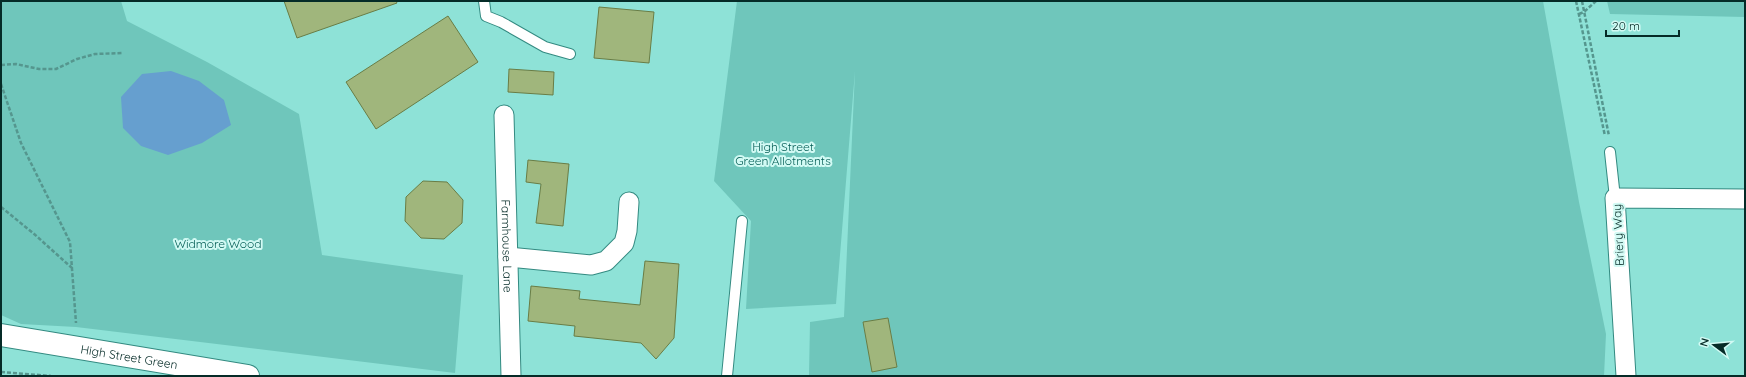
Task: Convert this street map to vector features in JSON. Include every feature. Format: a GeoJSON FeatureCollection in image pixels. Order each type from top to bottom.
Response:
{"type":"FeatureCollection","features":[{"type":"Feature","properties":{"kind":"street","name":"Farmhouse Lane"},"geometry":{"type":"LineString","coordinates":[[504,115],[511,376]]}},
{"type":"Feature","properties":{"kind":"street","name":"Briery Way"},"geometry":{"type":"LineString","coordinates":[[1626,376],[1615,198],[1745,199]]}},
{"type":"Feature","properties":{"kind":"street"},"geometry":{"type":"LineString","coordinates":[[508,257],[592,265],[606,261],[624,243],[627,232],[629,202]]}},
{"type":"Feature","properties":{"kind":"street","name":"High Street Green"},"geometry":{"type":"LineString","coordinates":[[1,335],[238,375]]}},
{"type":"Feature","properties":{"kind":"street","name":"High Street Green"},"geometry":{"type":"LineString","coordinates":[[1,343],[48,343]]}},
{"type":"Feature","properties":{"kind":"lane"},"geometry":{"type":"LineString","coordinates":[[484,1],[486,16],[501,22],[545,47],[570,54]]}},
{"type":"Feature","properties":{"kind":"lane"},"geometry":{"type":"LineString","coordinates":[[1610,152],[1615,198]]}},
{"type":"Feature","properties":{"kind":"lane"},"geometry":{"type":"LineString","coordinates":[[727,376],[742,221]]}},
{"type":"Feature","properties":{"kind":"path"},"geometry":{"type":"LineString","coordinates":[[1576,1],[1608,153],[1612,152],[1582,1]]}},
{"type":"Feature","properties":{"kind":"path"},"geometry":{"type":"LineString","coordinates":[[1579,14],[1584,12],[1596,1]]}},
{"type":"Feature","properties":{"kind":"path"},"geometry":{"type":"LineString","coordinates":[[1,64],[16,64],[56,69],[77,59],[94,54],[123,54]]}},
{"type":"Feature","properties":{"kind":"path"},"geometry":{"type":"LineString","coordinates":[[1,84],[21,143],[70,242],[76,327],[74,348]]}},
{"type":"Feature","properties":{"kind":"path"},"geometry":{"type":"LineString","coordinates":[[1,207],[34,233],[73,269]]}},
{"type":"Feature","properties":{"kind":"path"},"geometry":{"type":"LineString","coordinates":[[1,372],[51,376]]}},
{"type":"Feature","properties":{"kind":"green space","name":"Widmore Wood"},"geometry":{"type":"Polygon","coordinates":[[[1,1],[121,1],[127,21],[207,62],[299,114],[322,255],[463,275],[455,373],[76,327],[21,324],[1,315],[1,1]]]}},
{"type":"Feature","properties":{"kind":"green space","name":"High Street Green Allotments"},"geometry":{"type":"Polygon","coordinates":[[[737,1],[1543,1],[1579,202],[1606,334],[1604,376],[809,376],[810,322],[844,317],[855,71],[836,304],[746,309],[751,221],[714,181],[737,1]]]}},
{"type":"Feature","properties":{"kind":"green space"},"geometry":{"type":"Polygon","coordinates":[[[1607,1],[1745,1],[1745,17],[1610,14],[1607,1]]]}},
{"type":"Feature","properties":{"kind":"water"},"geometry":{"type":"Polygon","coordinates":[[[171,71],[199,81],[224,100],[231,125],[202,143],[168,155],[141,146],[123,128],[121,97],[142,74],[171,71]]]}},
{"type":"Feature","properties":{"kind":"building"},"geometry":{"type":"Polygon","coordinates":[[[284,1],[396,1],[397,3],[297,38],[284,1]]]}},
{"type":"Feature","properties":{"kind":"building"},"geometry":{"type":"Polygon","coordinates":[[[599,7],[654,12],[649,63],[594,58],[599,7]]]}},
{"type":"Feature","properties":{"kind":"building"},"geometry":{"type":"Polygon","coordinates":[[[448,16],[478,62],[376,129],[346,82],[448,16]]]}},
{"type":"Feature","properties":{"kind":"building"},"geometry":{"type":"Polygon","coordinates":[[[509,69],[554,72],[553,95],[508,92],[509,69]]]}},
{"type":"Feature","properties":{"kind":"building"},"geometry":{"type":"Polygon","coordinates":[[[528,160],[569,164],[563,226],[536,223],[541,184],[526,182],[528,160]]]}},
{"type":"Feature","properties":{"kind":"building"},"geometry":{"type":"Polygon","coordinates":[[[423,181],[447,182],[463,200],[462,223],[444,239],[421,238],[405,221],[406,197],[423,181]]]}},
{"type":"Feature","properties":{"kind":"building"},"geometry":{"type":"Polygon","coordinates":[[[645,261],[679,264],[674,338],[656,359],[641,343],[574,336],[575,326],[528,321],[531,286],[580,291],[579,299],[640,305],[645,261]]]}},
{"type":"Feature","properties":{"kind":"building"},"geometry":{"type":"Polygon","coordinates":[[[888,318],[897,367],[872,372],[863,322],[888,318]]]}}]}
